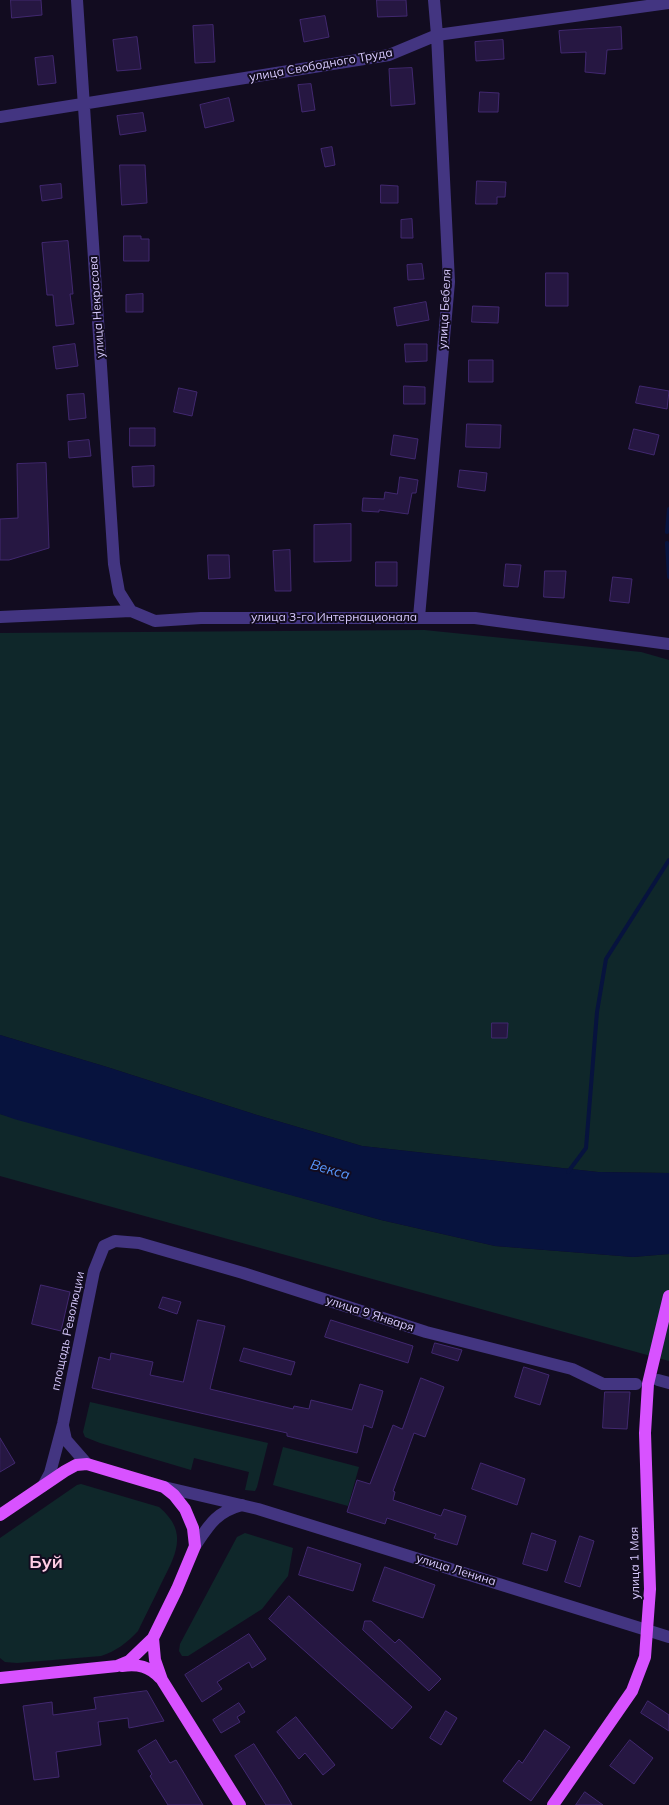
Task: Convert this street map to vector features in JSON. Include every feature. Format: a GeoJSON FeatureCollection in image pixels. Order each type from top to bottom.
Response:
{"type":"FeatureCollection","features":[{"type":"Feature","properties":{"kind":"main road","name":"улица 1 Мая"},"geometry":{"type":"LineString","coordinates":[[553,1805],[632,1691],[645,1657],[650,1589],[645,1443],[646,1414],[648,1384],[669,1296]]}},
{"type":"Feature","properties":{"kind":"main road"},"geometry":{"type":"LineString","coordinates":[[0,1515],[65,1471],[87,1464],[164,1487],[185,1509],[193,1528],[195,1546],[177,1589],[153,1638],[129,1661],[117,1666]]}},
{"type":"Feature","properties":{"kind":"main road"},"geometry":{"type":"LineString","coordinates":[[153,1638],[155,1660],[162,1680]]}},
{"type":"Feature","properties":{"kind":"main road"},"geometry":{"type":"LineString","coordinates":[[0,1678],[128,1665],[145,1666],[155,1672],[162,1680],[240,1805]]}},
{"type":"Feature","properties":{"kind":"street","name":"улица Некрасова"},"geometry":{"type":"LineString","coordinates":[[76,0],[114,564],[119,592],[131,611]]}},
{"type":"Feature","properties":{"kind":"street","name":"улица Бебеля"},"geometry":{"type":"LineString","coordinates":[[419,617],[449,282],[434,0]]}},
{"type":"Feature","properties":{"kind":"street","name":"улица Свободного Труда"},"geometry":{"type":"LineString","coordinates":[[0,117],[389,56],[437,35],[669,3]]}},
{"type":"Feature","properties":{"kind":"street","name":"улица 3-го Интернационала"},"geometry":{"type":"LineString","coordinates":[[0,617],[131,611],[155,621],[201,618],[475,618],[669,644]]}},
{"type":"Feature","properties":{"kind":"street","name":"улица 9 Января"},"geometry":{"type":"LineString","coordinates":[[104,1246],[116,1240],[138,1243],[243,1273],[426,1332],[572,1370],[603,1384],[636,1384]]}},
{"type":"Feature","properties":{"kind":"street","name":"площадь Революции"},"geometry":{"type":"LineString","coordinates":[[43,1486],[50,1473],[63,1424],[94,1271],[104,1246]]}},
{"type":"Feature","properties":{"kind":"street"},"geometry":{"type":"LineString","coordinates":[[63,1424],[66,1440],[87,1464]]}},
{"type":"Feature","properties":{"kind":"street","name":"улица Ленина"},"geometry":{"type":"LineString","coordinates":[[164,1487],[242,1504],[669,1637]]}},
{"type":"Feature","properties":{"kind":"street"},"geometry":{"type":"LineString","coordinates":[[195,1546],[218,1516],[228,1508],[242,1504]]}},
{"type":"Feature","properties":{"kind":"green space"},"geometry":{"type":"Polygon","coordinates":[[[424,630],[641,652],[669,660],[669,1173],[598,1172],[362,1146],[0,1035],[0,633],[424,630]]]}},
{"type":"Feature","properties":{"kind":"green space"},"geometry":{"type":"Polygon","coordinates":[[[0,1114],[381,1220],[495,1246],[633,1257],[669,1254],[669,1361],[0,1176],[0,1114]]]}},
{"type":"Feature","properties":{"kind":"green space"},"geometry":{"type":"Polygon","coordinates":[[[90,1402],[268,1443],[255,1491],[245,1490],[249,1472],[194,1458],[191,1470],[85,1437],[83,1432],[90,1402]]]}},
{"type":"Feature","properties":{"kind":"green space"},"geometry":{"type":"Polygon","coordinates":[[[283,1447],[359,1467],[348,1506],[273,1485],[283,1447]]]}},
{"type":"Feature","properties":{"kind":"green space"},"geometry":{"type":"Polygon","coordinates":[[[81,1484],[159,1507],[169,1517],[177,1536],[177,1545],[171,1565],[138,1631],[116,1649],[101,1656],[17,1663],[5,1662],[0,1658],[0,1538],[81,1484]]]}},
{"type":"Feature","properties":{"kind":"green space"},"geometry":{"type":"Polygon","coordinates":[[[245,1533],[293,1548],[288,1576],[262,1609],[188,1656],[182,1656],[179,1651],[180,1644],[237,1537],[245,1533]]]}},
{"type":"Feature","properties":{"kind":"water","name":"Векса"},"geometry":{"type":"Polygon","coordinates":[[[0,1035],[362,1146],[598,1172],[669,1173],[669,1254],[633,1257],[495,1246],[381,1220],[14,1119],[0,1114],[0,1035]]]}},
{"type":"Feature","properties":{"kind":"building"},"geometry":{"type":"Polygon","coordinates":[[[11,0],[41,0],[42,15],[12,18],[11,0]]]}},
{"type":"Feature","properties":{"kind":"building"},"geometry":{"type":"Polygon","coordinates":[[[377,0],[406,0],[407,16],[378,17],[377,0]]]}},
{"type":"Feature","properties":{"kind":"building"},"geometry":{"type":"Polygon","coordinates":[[[325,16],[329,37],[304,42],[300,20],[325,16]]]}},
{"type":"Feature","properties":{"kind":"building"},"geometry":{"type":"Polygon","coordinates":[[[213,25],[215,62],[195,63],[193,26],[213,25]]]}},
{"type":"Feature","properties":{"kind":"building"},"geometry":{"type":"Polygon","coordinates":[[[621,27],[622,49],[607,50],[605,74],[585,72],[586,52],[561,53],[559,31],[621,27]]]}},
{"type":"Feature","properties":{"kind":"building"},"geometry":{"type":"Polygon","coordinates":[[[137,37],[141,69],[117,71],[113,40],[137,37]]]}},
{"type":"Feature","properties":{"kind":"building"},"geometry":{"type":"Polygon","coordinates":[[[503,40],[504,59],[476,61],[475,42],[503,40]]]}},
{"type":"Feature","properties":{"kind":"building"},"geometry":{"type":"Polygon","coordinates":[[[53,56],[56,83],[38,85],[35,58],[53,56]]]}},
{"type":"Feature","properties":{"kind":"building"},"geometry":{"type":"Polygon","coordinates":[[[412,68],[415,104],[391,106],[389,69],[412,68]]]}},
{"type":"Feature","properties":{"kind":"building"},"geometry":{"type":"Polygon","coordinates":[[[311,84],[315,110],[302,112],[298,85],[311,84]]]}},
{"type":"Feature","properties":{"kind":"building"},"geometry":{"type":"Polygon","coordinates":[[[480,92],[499,93],[498,112],[479,112],[480,92]]]}},
{"type":"Feature","properties":{"kind":"building"},"geometry":{"type":"Polygon","coordinates":[[[229,98],[234,121],[205,128],[200,105],[229,98]]]}},
{"type":"Feature","properties":{"kind":"building"},"geometry":{"type":"Polygon","coordinates":[[[143,113],[146,131],[120,135],[117,116],[143,113]]]}},
{"type":"Feature","properties":{"kind":"building"},"geometry":{"type":"Polygon","coordinates":[[[332,147],[335,165],[325,167],[321,149],[332,147]]]}},
{"type":"Feature","properties":{"kind":"building"},"geometry":{"type":"Polygon","coordinates":[[[120,165],[145,165],[147,203],[122,205],[120,165]]]}},
{"type":"Feature","properties":{"kind":"building"},"geometry":{"type":"Polygon","coordinates":[[[477,181],[506,182],[505,197],[497,197],[497,204],[476,204],[477,181]]]}},
{"type":"Feature","properties":{"kind":"building"},"geometry":{"type":"Polygon","coordinates":[[[61,184],[62,198],[42,201],[40,186],[61,184]]]}},
{"type":"Feature","properties":{"kind":"building"},"geometry":{"type":"Polygon","coordinates":[[[381,185],[398,186],[398,203],[381,203],[381,185]]]}},
{"type":"Feature","properties":{"kind":"building"},"geometry":{"type":"Polygon","coordinates":[[[412,219],[413,238],[401,238],[401,220],[412,219]]]}},
{"type":"Feature","properties":{"kind":"building"},"geometry":{"type":"Polygon","coordinates":[[[124,236],[141,236],[141,239],[149,239],[149,261],[124,261],[124,236]]]}},
{"type":"Feature","properties":{"kind":"building"},"geometry":{"type":"Polygon","coordinates":[[[68,241],[73,294],[70,294],[74,324],[56,326],[53,295],[47,295],[42,243],[68,241]]]}},
{"type":"Feature","properties":{"kind":"building"},"geometry":{"type":"Polygon","coordinates":[[[422,264],[424,279],[408,280],[407,265],[422,264]]]}},
{"type":"Feature","properties":{"kind":"building"},"geometry":{"type":"Polygon","coordinates":[[[546,273],[568,273],[568,306],[546,306],[546,273]]]}},
{"type":"Feature","properties":{"kind":"building"},"geometry":{"type":"Polygon","coordinates":[[[143,294],[143,312],[126,312],[126,295],[143,294]]]}},
{"type":"Feature","properties":{"kind":"building"},"geometry":{"type":"Polygon","coordinates":[[[426,302],[429,320],[397,326],[394,308],[426,302]]]}},
{"type":"Feature","properties":{"kind":"building"},"geometry":{"type":"Polygon","coordinates":[[[473,306],[499,307],[498,323],[472,322],[473,306]]]}},
{"type":"Feature","properties":{"kind":"building"},"geometry":{"type":"Polygon","coordinates":[[[75,344],[78,366],[56,369],[53,347],[75,344]]]}},
{"type":"Feature","properties":{"kind":"building"},"geometry":{"type":"Polygon","coordinates":[[[405,344],[427,344],[427,361],[406,362],[405,344]]]}},
{"type":"Feature","properties":{"kind":"building"},"geometry":{"type":"Polygon","coordinates":[[[469,360],[493,360],[493,382],[469,382],[469,360]]]}},
{"type":"Feature","properties":{"kind":"building"},"geometry":{"type":"Polygon","coordinates":[[[404,386],[425,387],[425,404],[404,404],[404,386]]]}},
{"type":"Feature","properties":{"kind":"building"},"geometry":{"type":"Polygon","coordinates":[[[640,386],[669,391],[667,409],[636,403],[640,386]]]}},
{"type":"Feature","properties":{"kind":"building"},"geometry":{"type":"Polygon","coordinates":[[[179,388],[197,392],[192,416],[174,412],[179,388]]]}},
{"type":"Feature","properties":{"kind":"building"},"geometry":{"type":"Polygon","coordinates":[[[84,394],[86,418],[69,420],[67,395],[84,394]]]}},
{"type":"Feature","properties":{"kind":"building"},"geometry":{"type":"Polygon","coordinates":[[[467,424],[501,425],[500,448],[466,447],[467,424]]]}},
{"type":"Feature","properties":{"kind":"building"},"geometry":{"type":"Polygon","coordinates":[[[130,428],[155,428],[155,446],[130,446],[130,428]]]}},
{"type":"Feature","properties":{"kind":"building"},"geometry":{"type":"Polygon","coordinates":[[[634,429],[659,435],[654,455],[629,449],[634,429]]]}},
{"type":"Feature","properties":{"kind":"building"},"geometry":{"type":"Polygon","coordinates":[[[394,435],[418,439],[415,459],[391,455],[394,435]]]}},
{"type":"Feature","properties":{"kind":"building"},"geometry":{"type":"Polygon","coordinates":[[[89,440],[91,456],[69,458],[68,442],[89,440]]]}},
{"type":"Feature","properties":{"kind":"building"},"geometry":{"type":"Polygon","coordinates":[[[46,463],[49,548],[9,560],[0,560],[0,519],[18,518],[17,464],[46,463]]]}},
{"type":"Feature","properties":{"kind":"building"},"geometry":{"type":"Polygon","coordinates":[[[154,466],[154,486],[133,487],[132,467],[154,466]]]}},
{"type":"Feature","properties":{"kind":"building"},"geometry":{"type":"Polygon","coordinates":[[[460,470],[487,473],[485,491],[458,487],[460,470]]]}},
{"type":"Feature","properties":{"kind":"building"},"geometry":{"type":"Polygon","coordinates":[[[400,477],[418,480],[416,493],[412,493],[408,514],[379,510],[379,512],[362,511],[363,498],[384,499],[385,492],[397,494],[400,477]]]}},
{"type":"Feature","properties":{"kind":"building"},"geometry":{"type":"Polygon","coordinates":[[[351,524],[351,561],[314,562],[314,525],[351,524]]]}},
{"type":"Feature","properties":{"kind":"building"},"geometry":{"type":"Polygon","coordinates":[[[290,550],[291,591],[275,591],[273,551],[290,550]]]}},
{"type":"Feature","properties":{"kind":"building"},"geometry":{"type":"Polygon","coordinates":[[[208,555],[229,555],[230,578],[209,579],[208,555]]]}},
{"type":"Feature","properties":{"kind":"building"},"geometry":{"type":"Polygon","coordinates":[[[376,562],[397,562],[397,586],[376,586],[376,562]]]}},
{"type":"Feature","properties":{"kind":"building"},"geometry":{"type":"Polygon","coordinates":[[[506,564],[521,565],[518,587],[504,586],[506,564]]]}},
{"type":"Feature","properties":{"kind":"building"},"geometry":{"type":"Polygon","coordinates":[[[545,571],[566,571],[564,598],[544,597],[545,571]]]}},
{"type":"Feature","properties":{"kind":"building"},"geometry":{"type":"Polygon","coordinates":[[[613,577],[632,579],[629,603],[610,601],[613,577]]]}},
{"type":"Feature","properties":{"kind":"building"},"geometry":{"type":"Polygon","coordinates":[[[492,1023],[508,1023],[507,1038],[492,1038],[492,1023]]]}},
{"type":"Feature","properties":{"kind":"building"},"geometry":{"type":"Polygon","coordinates":[[[41,1285],[70,1292],[61,1331],[32,1324],[41,1285]]]}},
{"type":"Feature","properties":{"kind":"building"},"geometry":{"type":"Polygon","coordinates":[[[163,1297],[181,1302],[177,1314],[159,1308],[163,1297]]]}},
{"type":"Feature","properties":{"kind":"building"},"geometry":{"type":"Polygon","coordinates":[[[198,1320],[225,1326],[210,1389],[293,1409],[294,1406],[309,1409],[311,1400],[352,1410],[360,1384],[383,1391],[372,1428],[364,1425],[357,1453],[287,1436],[287,1433],[92,1388],[99,1357],[110,1360],[111,1353],[153,1362],[150,1375],[183,1382],[198,1320]]]}},
{"type":"Feature","properties":{"kind":"building"},"geometry":{"type":"Polygon","coordinates":[[[331,1320],[413,1346],[408,1363],[325,1337],[331,1320]]]}},
{"type":"Feature","properties":{"kind":"building"},"geometry":{"type":"Polygon","coordinates":[[[435,1343],[462,1350],[458,1361],[432,1353],[435,1343]]]}},
{"type":"Feature","properties":{"kind":"building"},"geometry":{"type":"Polygon","coordinates":[[[244,1348],[295,1362],[291,1375],[240,1361],[244,1348]]]}},
{"type":"Feature","properties":{"kind":"building"},"geometry":{"type":"Polygon","coordinates":[[[524,1367],[549,1375],[540,1405],[515,1397],[524,1367]]]}},
{"type":"Feature","properties":{"kind":"building"},"geometry":{"type":"Polygon","coordinates":[[[421,1378],[444,1387],[425,1437],[414,1433],[393,1491],[395,1492],[393,1500],[441,1516],[444,1509],[466,1516],[457,1545],[434,1538],[436,1534],[387,1518],[385,1524],[347,1512],[357,1480],[370,1484],[393,1425],[402,1429],[421,1378]]]}},
{"type":"Feature","properties":{"kind":"building"},"geometry":{"type":"Polygon","coordinates":[[[605,1392],[630,1392],[627,1429],[603,1428],[605,1392]]]}},
{"type":"Feature","properties":{"kind":"building"},"geometry":{"type":"Polygon","coordinates":[[[0,1438],[15,1463],[0,1472],[0,1438]]]}},
{"type":"Feature","properties":{"kind":"building"},"geometry":{"type":"Polygon","coordinates":[[[481,1463],[525,1479],[517,1505],[472,1489],[481,1463]]]}},
{"type":"Feature","properties":{"kind":"building"},"geometry":{"type":"Polygon","coordinates":[[[532,1533],[556,1541],[547,1571],[523,1564],[532,1533]]]}},
{"type":"Feature","properties":{"kind":"building"},"geometry":{"type":"Polygon","coordinates":[[[580,1536],[594,1541],[580,1587],[565,1582],[580,1536]]]}},
{"type":"Feature","properties":{"kind":"building"},"geometry":{"type":"Polygon","coordinates":[[[308,1547],[361,1564],[353,1591],[299,1575],[308,1547]]]}},
{"type":"Feature","properties":{"kind":"building"},"geometry":{"type":"Polygon","coordinates":[[[385,1567],[435,1585],[423,1618],[373,1601],[385,1567]]]}},
{"type":"Feature","properties":{"kind":"building"},"geometry":{"type":"Polygon","coordinates":[[[289,1596],[412,1707],[392,1729],[269,1619],[289,1596]]]}},
{"type":"Feature","properties":{"kind":"building"},"geometry":{"type":"Polygon","coordinates":[[[365,1621],[371,1621],[395,1643],[399,1639],[441,1679],[429,1691],[363,1630],[365,1621]]]}},
{"type":"Feature","properties":{"kind":"building"},"geometry":{"type":"Polygon","coordinates":[[[249,1634],[266,1659],[252,1668],[249,1662],[217,1682],[222,1689],[202,1702],[185,1675],[249,1634]]]}},
{"type":"Feature","properties":{"kind":"building"},"geometry":{"type":"Polygon","coordinates":[[[147,1691],[164,1721],[129,1728],[128,1718],[98,1722],[101,1745],[56,1752],[59,1777],[34,1780],[23,1706],[52,1702],[53,1715],[96,1709],[94,1698],[147,1691]]]}},
{"type":"Feature","properties":{"kind":"building"},"geometry":{"type":"Polygon","coordinates":[[[648,1701],[669,1715],[669,1731],[641,1713],[648,1701]]]}},
{"type":"Feature","properties":{"kind":"building"},"geometry":{"type":"Polygon","coordinates":[[[239,1703],[245,1712],[237,1717],[240,1722],[221,1733],[213,1720],[239,1703]]]}},
{"type":"Feature","properties":{"kind":"building"},"geometry":{"type":"Polygon","coordinates":[[[446,1711],[457,1718],[441,1745],[430,1738],[446,1711]]]}},
{"type":"Feature","properties":{"kind":"building"},"geometry":{"type":"Polygon","coordinates":[[[296,1717],[335,1765],[323,1775],[305,1753],[299,1759],[277,1732],[296,1717]]]}},
{"type":"Feature","properties":{"kind":"building"},"geometry":{"type":"Polygon","coordinates":[[[545,1730],[570,1747],[531,1801],[503,1781],[519,1760],[522,1763],[545,1730]]]}},
{"type":"Feature","properties":{"kind":"building"},"geometry":{"type":"Polygon","coordinates":[[[156,1740],[170,1763],[176,1760],[203,1805],[168,1805],[150,1776],[152,1774],[138,1751],[156,1740]]]}},
{"type":"Feature","properties":{"kind":"building"},"geometry":{"type":"Polygon","coordinates":[[[630,1740],[653,1758],[634,1784],[610,1766],[630,1740]]]}},
{"type":"Feature","properties":{"kind":"building"},"geometry":{"type":"Polygon","coordinates":[[[254,1744],[292,1805],[266,1805],[235,1756],[254,1744]]]}},
{"type":"Feature","properties":{"kind":"building"},"geometry":{"type":"Polygon","coordinates":[[[585,1792],[603,1805],[576,1805],[585,1792]]]}},
{"type":"Feature","properties":{"kind":"waterway"},"geometry":{"type":"LineString","coordinates":[[667,532],[669,509]]}},
{"type":"Feature","properties":{"kind":"waterway"},"geometry":{"type":"LineString","coordinates":[[667,543],[669,577]]}},
{"type":"Feature","properties":{"kind":"waterway"},"geometry":{"type":"LineString","coordinates":[[568,1172],[586,1148],[597,1012],[606,959],[669,860]]}},
{"type":"Feature","properties":{"kind":"district","name":"Буй"},"geometry":{"type":"Point","coordinates":[46,1563]}}]}
